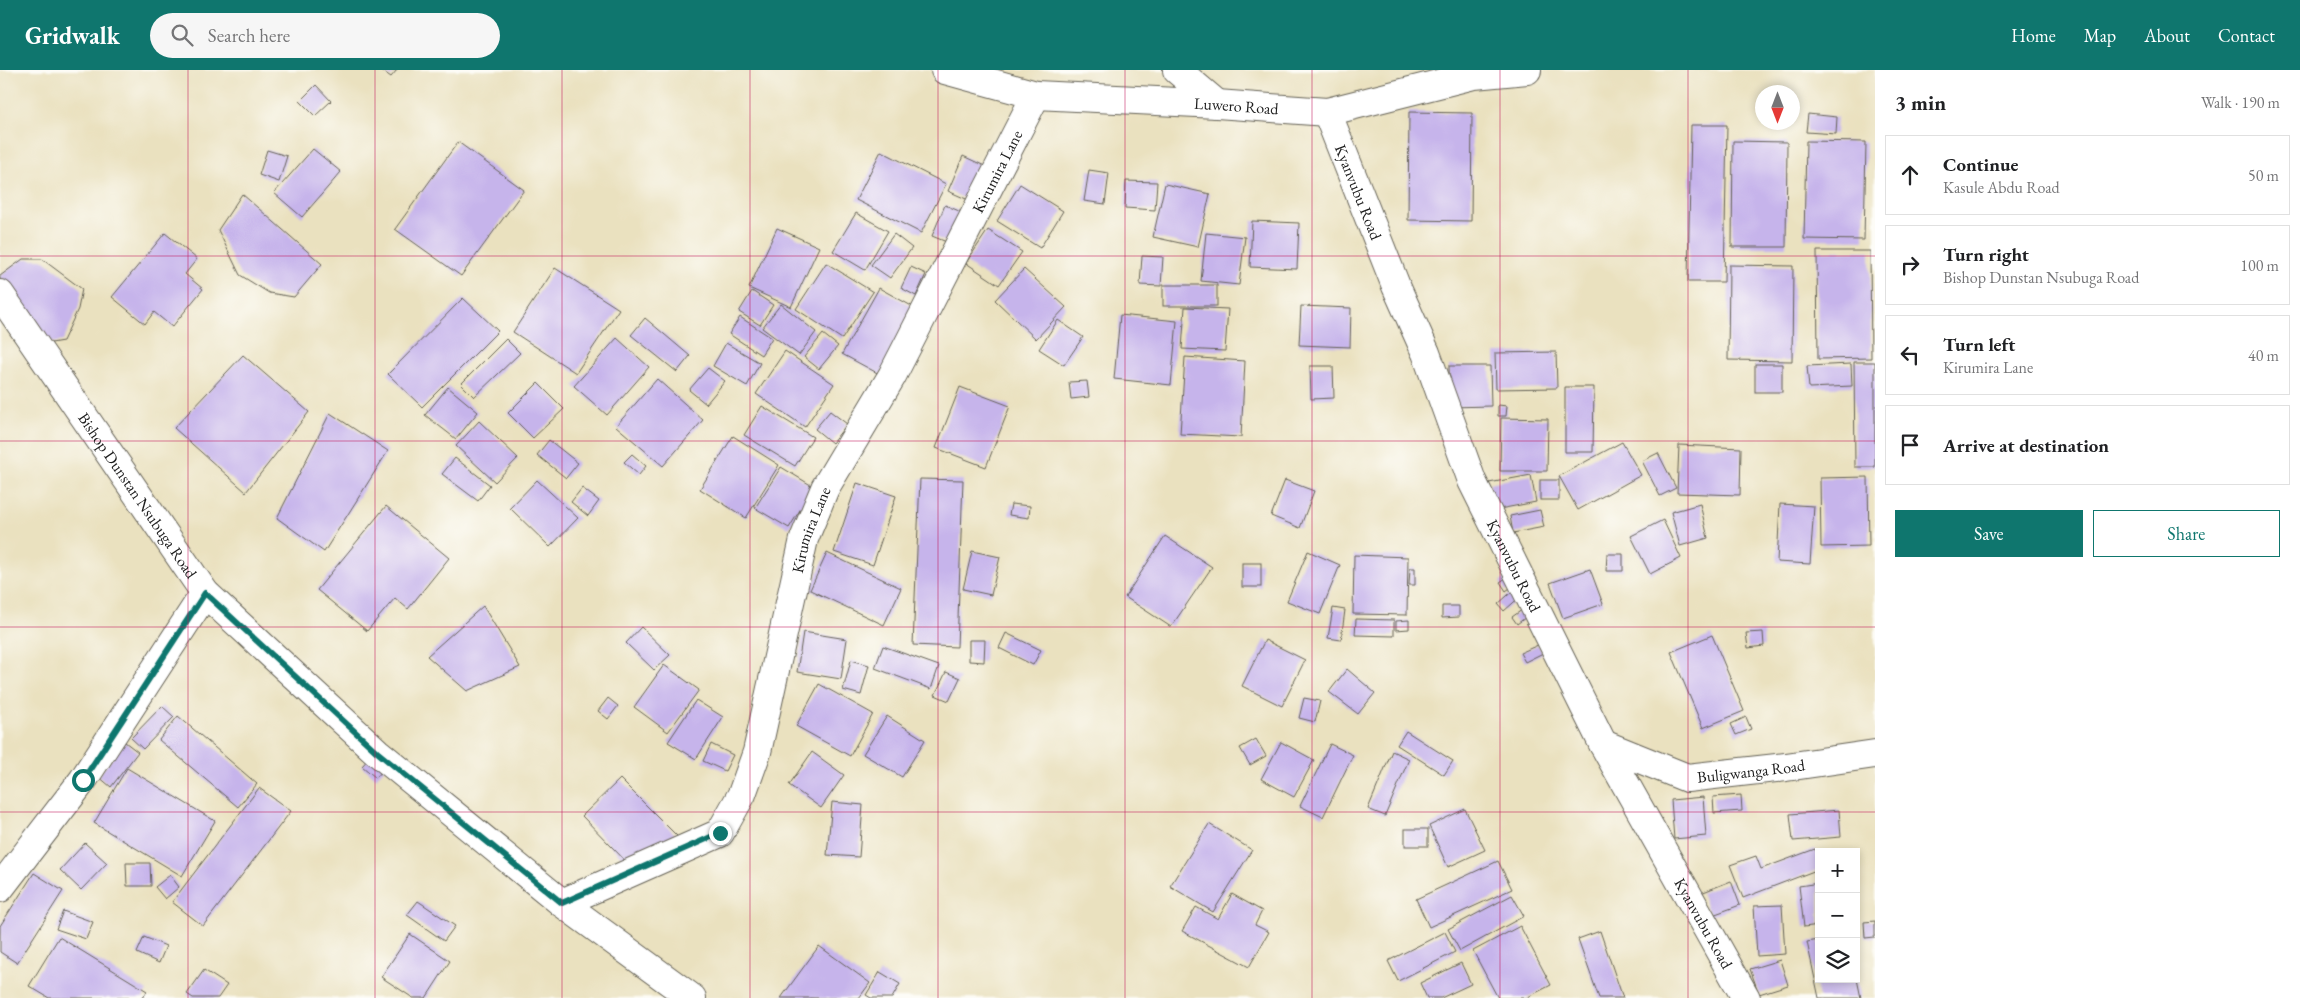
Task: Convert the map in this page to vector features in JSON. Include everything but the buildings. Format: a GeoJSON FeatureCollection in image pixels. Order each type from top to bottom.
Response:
{"type":"FeatureCollection","features":[{"type":"Feature","properties":{"kind":"street","name":"Luwero Road"},"geometry":{"type":"LineString","coordinates":[[945,70],[1036,95],[1217,104],[1327,112],[1474,75],[1527,70]]}},
{"type":"Feature","properties":{"kind":"street"},"geometry":{"type":"LineString","coordinates":[[1177,70],[1217,104]]}},
{"type":"Feature","properties":{"kind":"street","name":"Kirumira Lane"},"geometry":{"type":"LineString","coordinates":[[562,903],[720,833],[742,794],[757,752],[804,539],[817,506],[825,488],[892,376],[1036,95]]}},
{"type":"Feature","properties":{"kind":"street","name":"Kyanvubu Road"},"geometry":{"type":"LineString","coordinates":[[1327,112],[1396,286],[1426,353],[1472,481],[1603,744],[1746,998]]}},
{"type":"Feature","properties":{"kind":"street","name":"Bishop Dunstan Nsubuga Road"},"geometry":{"type":"LineString","coordinates":[[0,294],[205,593],[377,752],[562,903],[692,998]]}},
{"type":"Feature","properties":{"kind":"street"},"geometry":{"type":"LineString","coordinates":[[0,888],[83,780],[205,593]]}},
{"type":"Feature","properties":{"kind":"street","name":"Buligwanga Road"},"geometry":{"type":"LineString","coordinates":[[1603,744],[1687,778],[1786,768],[1875,754]]}},
{"type":"Feature","properties":{"kind":"route"},"geometry":{"type":"LineString","coordinates":[[83,780],[205,593],[377,752],[562,903],[720,833]]}}]}
